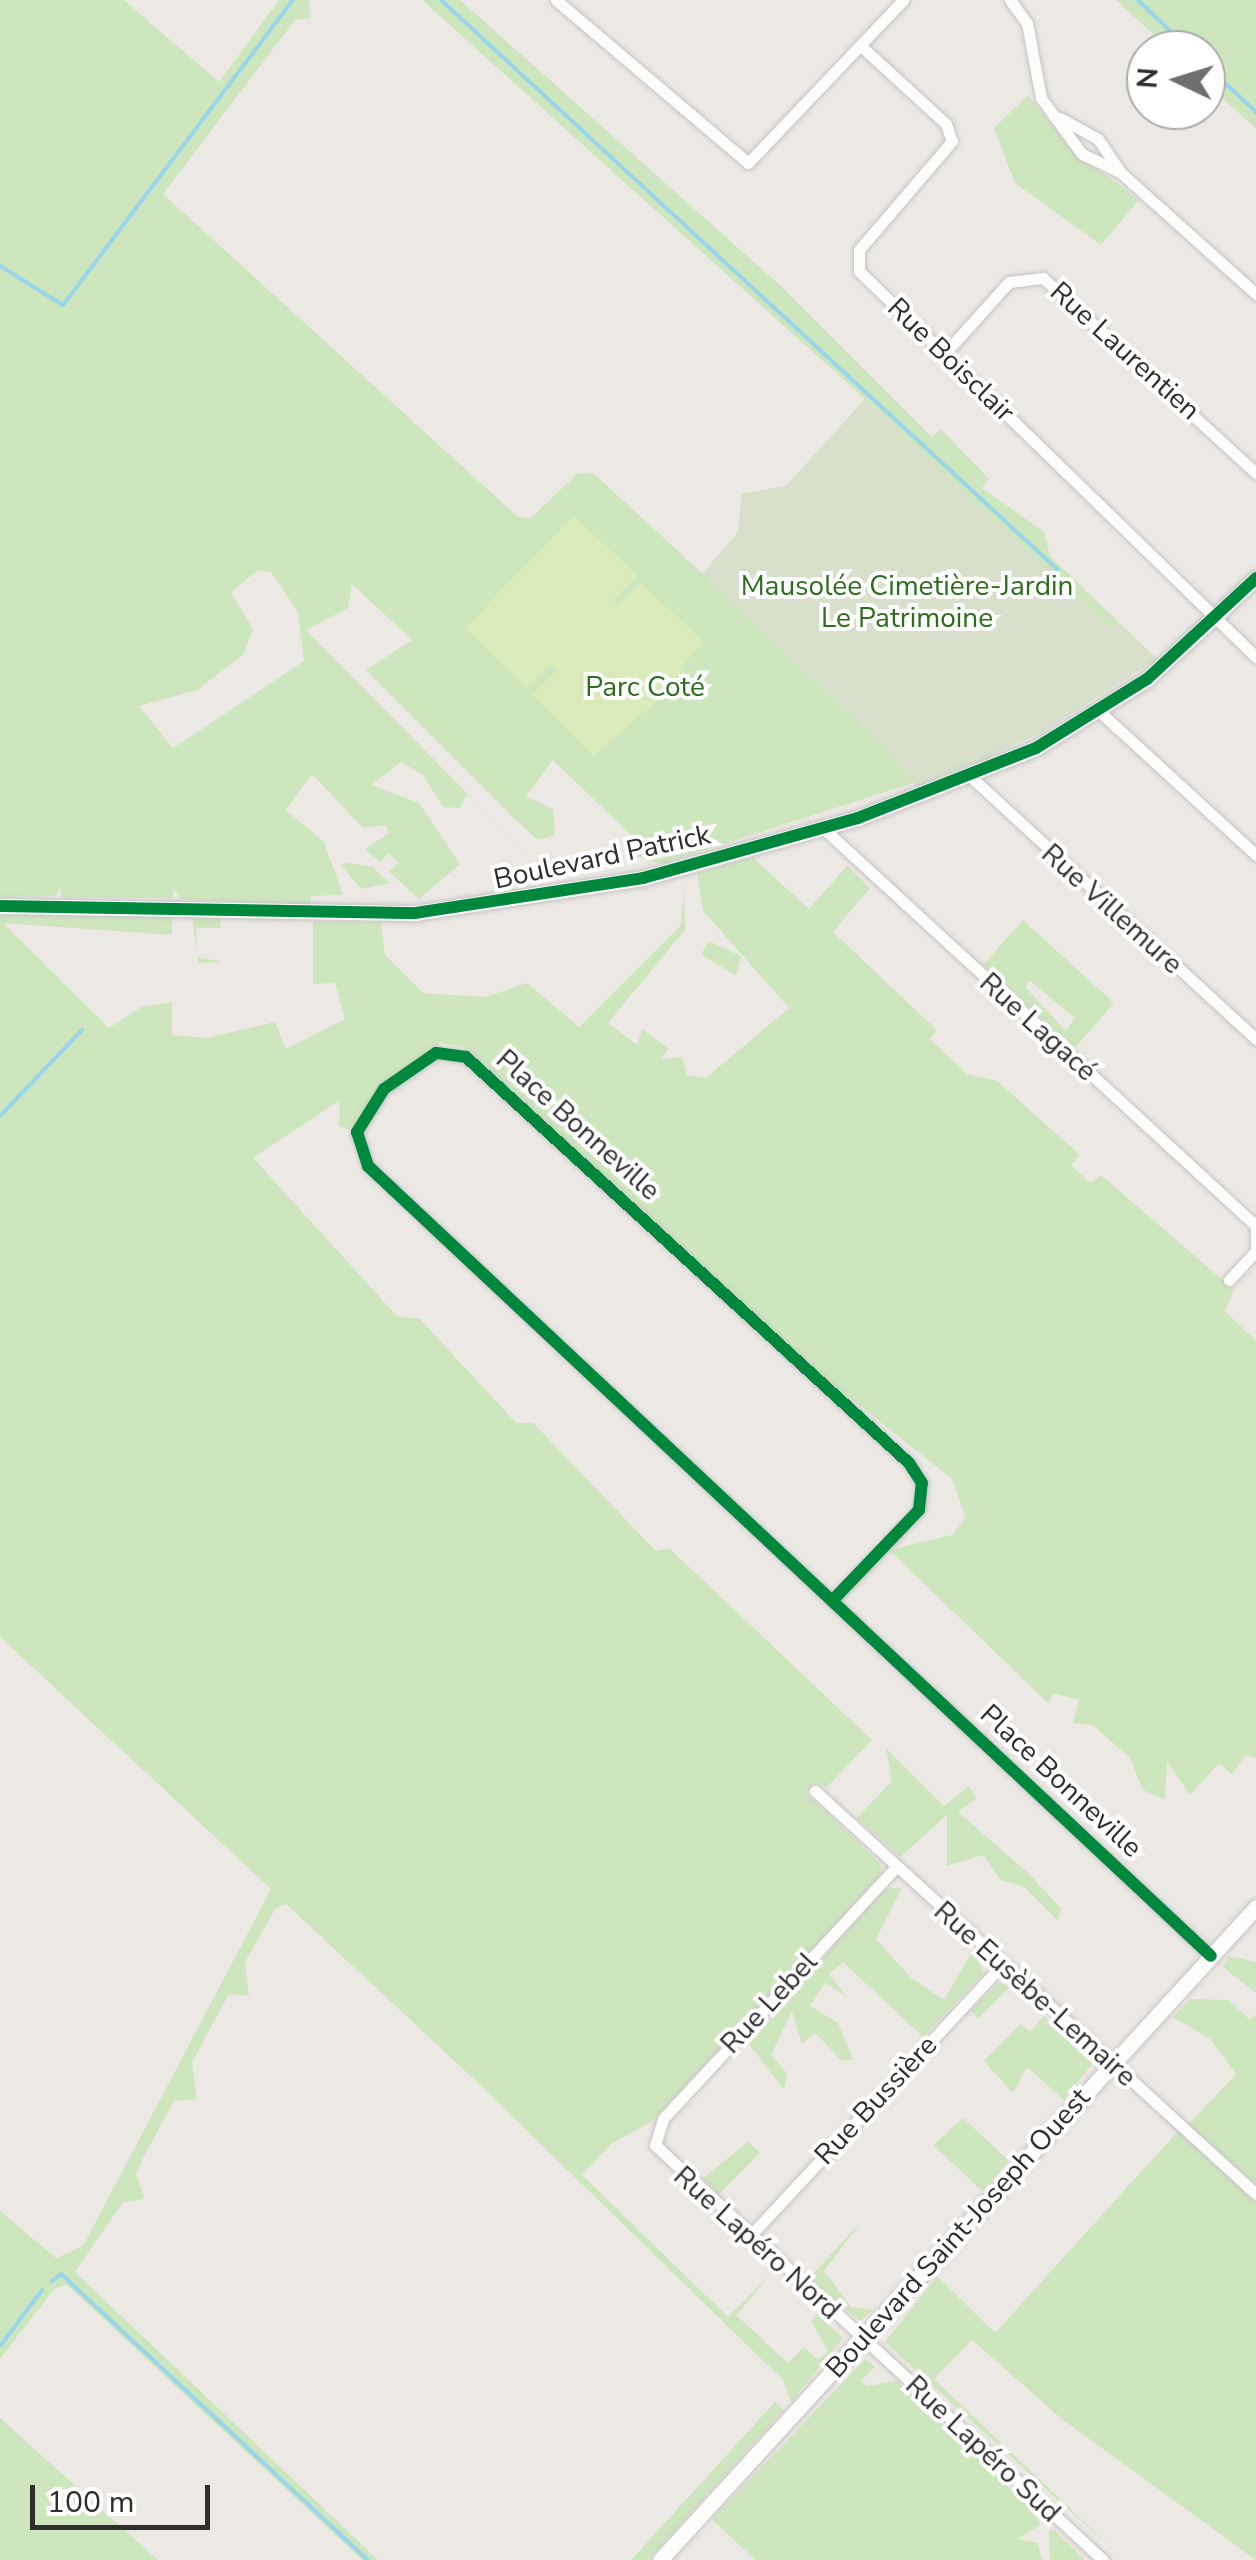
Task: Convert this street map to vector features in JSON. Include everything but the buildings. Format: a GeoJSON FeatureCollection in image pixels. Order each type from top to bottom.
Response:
{"type":"FeatureCollection","features":[{"type":"Feature","properties":{"kind":"street"},"geometry":{"type":"LineString","coordinates":[[556,0],[748,163],[862,48],[903,0]]}},
{"type":"Feature","properties":{"kind":"street"},"geometry":{"type":"LineString","coordinates":[[1010,0],[1027,23],[1037,89],[1082,154],[1120,172]]}},
{"type":"Feature","properties":{"kind":"street","name":"Rue Boisclair"},"geometry":{"type":"LineString","coordinates":[[862,48],[946,124],[952,141],[856,263],[1256,657]]}},
{"type":"Feature","properties":{"kind":"street"},"geometry":{"type":"LineString","coordinates":[[1060,118],[1098,139],[1120,172],[1256,294]]}},
{"type":"Feature","properties":{"kind":"street","name":"Rue Laurentien"},"geometry":{"type":"LineString","coordinates":[[947,351],[1010,282],[1044,278],[1256,473]]}},
{"type":"Feature","properties":{"kind":"street","name":"Boulevard Patrick"},"geometry":{"type":"LineString","coordinates":[[0,906],[458,910],[617,885],[823,828],[972,777],[1100,712],[1216,620],[1256,578]]}},
{"type":"Feature","properties":{"kind":"street"},"geometry":{"type":"LineString","coordinates":[[1100,712],[1256,855]]}},
{"type":"Feature","properties":{"kind":"street","name":"Rue Villemure"},"geometry":{"type":"LineString","coordinates":[[972,777],[1256,1039]]}},
{"type":"Feature","properties":{"kind":"street","name":"Rue Lagacé"},"geometry":{"type":"LineString","coordinates":[[823,828],[1255,1223]]}},
{"type":"Feature","properties":{"kind":"street","name":"Place Bonneville"},"geometry":{"type":"LineString","coordinates":[[833,1600],[919,1510],[922,1483],[908,1463],[466,1057],[436,1053],[384,1089],[357,1132],[368,1166],[833,1600],[1206,1961]]}},
{"type":"Feature","properties":{"kind":"street"},"geometry":{"type":"LineString","coordinates":[[1229,1280],[1256,1252],[1255,1223]]}},
{"type":"Feature","properties":{"kind":"street","name":"Rue Eusèbe-Lemaire"},"geometry":{"type":"LineString","coordinates":[[815,1791],[1111,2066],[1256,2194]]}},
{"type":"Feature","properties":{"kind":"street","name":"Rue Lebel"},"geometry":{"type":"LineString","coordinates":[[655,2146],[663,2119],[896,1867]]}},
{"type":"Feature","properties":{"kind":"street","name":"Boulevard Saint-Joseph Ouest"},"geometry":{"type":"LineString","coordinates":[[660,2560],[1256,1906]]}},
{"type":"Feature","properties":{"kind":"street","name":"Rue Bussière"},"geometry":{"type":"LineString","coordinates":[[750,2236],[1002,1965]]}},
{"type":"Feature","properties":{"kind":"street","name":"Rue Lapéro Nord"},"geometry":{"type":"LineString","coordinates":[[655,2146],[862,2338]]}},
{"type":"Feature","properties":{"kind":"street","name":"Rue Lapéro Sud"},"geometry":{"type":"LineString","coordinates":[[862,2338],[1104,2560]]}},
{"type":"Feature","properties":{"kind":"green space","name":"Parc Coté"},"geometry":{"type":"Polygon","coordinates":[[[0,0],[124,0],[219,82],[279,0],[309,0],[310,18],[295,20],[163,194],[517,516],[530,519],[577,474],[592,472],[703,574],[738,532],[742,494],[786,486],[865,399],[422,0],[460,0],[783,288],[932,437],[941,429],[989,479],[982,488],[1044,532],[1050,556],[1157,659],[985,760],[661,864],[633,855],[636,840],[553,760],[526,796],[553,809],[555,835],[538,840],[518,822],[366,670],[412,640],[352,584],[348,608],[306,630],[560,887],[467,794],[460,808],[443,807],[423,775],[401,762],[371,785],[419,803],[460,864],[419,899],[389,872],[398,863],[389,853],[380,862],[365,849],[389,833],[386,825],[363,828],[312,774],[286,810],[324,842],[343,895],[311,896],[310,905],[181,899],[173,889],[173,898],[62,897],[60,887],[56,896],[0,897],[0,0]],[[258,570],[231,592],[253,629],[243,655],[197,690],[139,706],[173,748],[304,661],[298,612],[271,572],[258,570]]]}},
{"type":"Feature","properties":{"kind":"green space"},"geometry":{"type":"Polygon","coordinates":[[[1116,0],[1256,0],[1256,129],[1226,101],[1226,30],[1148,30],[1116,0]]]}},
{"type":"Feature","properties":{"kind":"green space"},"geometry":{"type":"Polygon","coordinates":[[[1028,95],[1072,150],[1139,200],[1101,245],[1015,183],[994,128],[1028,95]]]}},
{"type":"Feature","properties":{"kind":"green space","name":"Mausolée Cimetière-Jardin Le Patrimoine"},"geometry":{"type":"Polygon","coordinates":[[[866,399],[1111,629],[1118,623],[1157,659],[1041,733],[916,787],[893,755],[702,574],[738,532],[742,494],[786,486],[866,399]]]}},
{"type":"Feature","properties":{"kind":"green space","name":"Parc Coté"},"geometry":{"type":"Polygon","coordinates":[[[574,515],[637,576],[613,600],[618,606],[641,582],[704,643],[681,667],[687,674],[594,756],[532,695],[557,670],[552,664],[527,688],[465,628],[574,515]]]}},
{"type":"Feature","properties":{"kind":"green space"},"geometry":{"type":"Polygon","coordinates":[[[752,857],[809,909],[847,866],[870,888],[833,932],[937,1030],[930,1039],[967,1074],[997,1081],[1080,1155],[1071,1165],[1090,1183],[1101,1175],[1234,1290],[1225,1311],[1256,1341],[1256,1758],[1246,1755],[1232,1774],[1219,1763],[1190,1795],[1167,1761],[1165,1800],[1143,1790],[1130,1758],[1093,1725],[1073,1723],[1079,1700],[1054,1693],[1048,1703],[889,1550],[952,1535],[966,1518],[952,1479],[829,1381],[463,1047],[440,1043],[391,1076],[350,1130],[339,1126],[340,1100],[253,1158],[397,1316],[420,1319],[516,1423],[533,1423],[656,1551],[669,1548],[872,1740],[826,1788],[815,1782],[806,1793],[881,1864],[881,1875],[653,2121],[612,2143],[582,2175],[728,2317],[773,2272],[736,2315],[788,2363],[804,2347],[818,2360],[828,2351],[811,2321],[817,2313],[843,2338],[791,2402],[784,2381],[477,2082],[286,1904],[276,1908],[245,1962],[249,1996],[229,1994],[192,2062],[197,2099],[174,2101],[144,2156],[136,2174],[145,2199],[123,2202],[75,2272],[378,2560],[362,2560],[67,2285],[55,2288],[0,2359],[0,2211],[56,2258],[83,2246],[271,1889],[0,1637],[0,915],[172,916],[172,935],[3,923],[109,1028],[141,1007],[172,1002],[172,1035],[207,1038],[275,1022],[286,1049],[345,1019],[335,983],[313,984],[313,922],[381,922],[385,955],[423,993],[486,997],[527,983],[579,1027],[681,925],[684,887],[685,930],[608,1023],[637,1045],[642,1029],[669,1049],[660,1059],[682,1057],[687,1075],[706,1078],[789,1008],[703,911],[697,873],[752,857]]]}},
{"type":"Feature","properties":{"kind":"green space"},"geometry":{"type":"Polygon","coordinates":[[[340,865],[373,867],[389,883],[362,889],[340,865]]]}},
{"type":"Feature","properties":{"kind":"green space"},"geometry":{"type":"Polygon","coordinates":[[[192,917],[220,918],[221,928],[196,928],[197,955],[192,917]]]}},
{"type":"Feature","properties":{"kind":"green space"},"geometry":{"type":"Polygon","coordinates":[[[1023,920],[1114,1003],[1075,1048],[983,965],[1023,920]],[[1029,980],[1026,988],[1066,1031],[1075,1018],[1029,980]]]}},
{"type":"Feature","properties":{"kind":"green space"},"geometry":{"type":"Polygon","coordinates":[[[709,941],[741,956],[736,976],[701,954],[709,941]]]}},
{"type":"Feature","properties":{"kind":"green space"},"geometry":{"type":"Polygon","coordinates":[[[197,957],[223,962],[198,963],[197,957]]]}},
{"type":"Feature","properties":{"kind":"green space"},"geometry":{"type":"Polygon","coordinates":[[[886,1748],[944,1806],[969,1786],[977,1798],[958,1812],[1027,1872],[1061,1908],[1058,1921],[1024,1887],[1001,1880],[983,1855],[947,1866],[947,1815],[900,1857],[857,1818],[892,1781],[886,1748]]]}},
{"type":"Feature","properties":{"kind":"green space"},"geometry":{"type":"Polygon","coordinates":[[[902,1888],[876,1939],[911,1978],[944,2000],[973,1950],[984,1973],[923,2037],[843,1962],[829,1974],[846,1996],[825,1983],[810,2006],[838,2023],[853,2059],[842,2061],[815,2033],[802,2044],[792,2011],[771,2055],[787,2073],[784,2090],[749,2044],[883,1889],[902,1888]]]}},
{"type":"Feature","properties":{"kind":"green space"},"geometry":{"type":"Polygon","coordinates":[[[1228,1956],[1256,1962],[1256,1993],[1223,1967],[1228,1956]]]}},
{"type":"Feature","properties":{"kind":"green space"},"geometry":{"type":"Polygon","coordinates":[[[998,1983],[1011,1986],[978,2019],[971,2011],[998,1983]]]}},
{"type":"Feature","properties":{"kind":"green space"},"geometry":{"type":"Polygon","coordinates":[[[1190,1999],[1229,2000],[1250,2020],[1256,2014],[1256,2184],[1187,2126],[1236,2074],[1210,2039],[1173,2017],[1190,1999]]]}},
{"type":"Feature","properties":{"kind":"green space"},"geometry":{"type":"Polygon","coordinates":[[[1044,2016],[1092,2064],[1064,2100],[1027,2067],[1013,2093],[984,2061],[1021,2024],[1030,2032],[1044,2016]]]}},
{"type":"Feature","properties":{"kind":"green space"},"geometry":{"type":"Polygon","coordinates":[[[963,2118],[1009,2161],[982,2191],[933,2145],[963,2118]]]}},
{"type":"Feature","properties":{"kind":"green space"},"geometry":{"type":"Polygon","coordinates":[[[1178,2131],[1256,2202],[1256,2560],[1063,2420],[972,2340],[934,2379],[1124,2560],[885,2342],[937,2276],[995,2333],[1178,2131]]]}},
{"type":"Feature","properties":{"kind":"green space"},"geometry":{"type":"Polygon","coordinates":[[[748,2142],[760,2153],[719,2194],[703,2178],[748,2142]]]}},
{"type":"Feature","properties":{"kind":"green space"},"geometry":{"type":"Polygon","coordinates":[[[863,2220],[824,2271],[851,2307],[873,2310],[860,2321],[808,2279],[863,2220]]]}},
{"type":"Feature","properties":{"kind":"green space"},"geometry":{"type":"Polygon","coordinates":[[[865,2359],[875,2367],[861,2381],[867,2386],[898,2381],[1037,2515],[1040,2525],[1018,2539],[1038,2543],[1042,2560],[755,2560],[712,2519],[865,2359]]]}},
{"type":"Feature","properties":{"kind":"green space"},"geometry":{"type":"Polygon","coordinates":[[[775,2402],[784,2410],[648,2560],[631,2560],[775,2402]]]}},
{"type":"Feature","properties":{"kind":"green space"},"geometry":{"type":"Polygon","coordinates":[[[0,2418],[158,2560],[0,2560],[0,2418]]]}},
{"type":"Feature","properties":{"kind":"green space"},"geometry":{"type":"Polygon","coordinates":[[[1049,2530],[1054,2530],[1085,2560],[1050,2560],[1049,2530]]]}},
{"type":"Feature","properties":{"kind":"waterway"},"geometry":{"type":"LineString","coordinates":[[0,266],[63,305],[293,0]]}},
{"type":"Feature","properties":{"kind":"waterway"},"geometry":{"type":"LineString","coordinates":[[441,0],[1058,570]]}},
{"type":"Feature","properties":{"kind":"waterway"},"geometry":{"type":"LineString","coordinates":[[1138,0],[1169,30]]}},
{"type":"Feature","properties":{"kind":"waterway"},"geometry":{"type":"LineString","coordinates":[[1226,84],[1256,112]]}},
{"type":"Feature","properties":{"kind":"waterway"},"geometry":{"type":"LineString","coordinates":[[0,1116],[82,1030]]}},
{"type":"Feature","properties":{"kind":"waterway"},"geometry":{"type":"LineString","coordinates":[[52,2281],[61,2274],[368,2560]]}},
{"type":"Feature","properties":{"kind":"waterway"},"geometry":{"type":"LineString","coordinates":[[0,2346],[42,2290]]}},
{"type":"Feature","properties":{"kind":"cycle path"},"geometry":{"type":"LineString","coordinates":[[0,906],[415,913],[643,878],[858,818],[1036,748],[1147,679],[1256,578]]}},
{"type":"Feature","properties":{"kind":"cycle path"},"geometry":{"type":"LineString","coordinates":[[833,1600],[919,1510],[922,1483],[909,1463],[466,1057],[436,1053],[384,1089],[357,1132],[368,1166],[1211,1956]]}}]}
